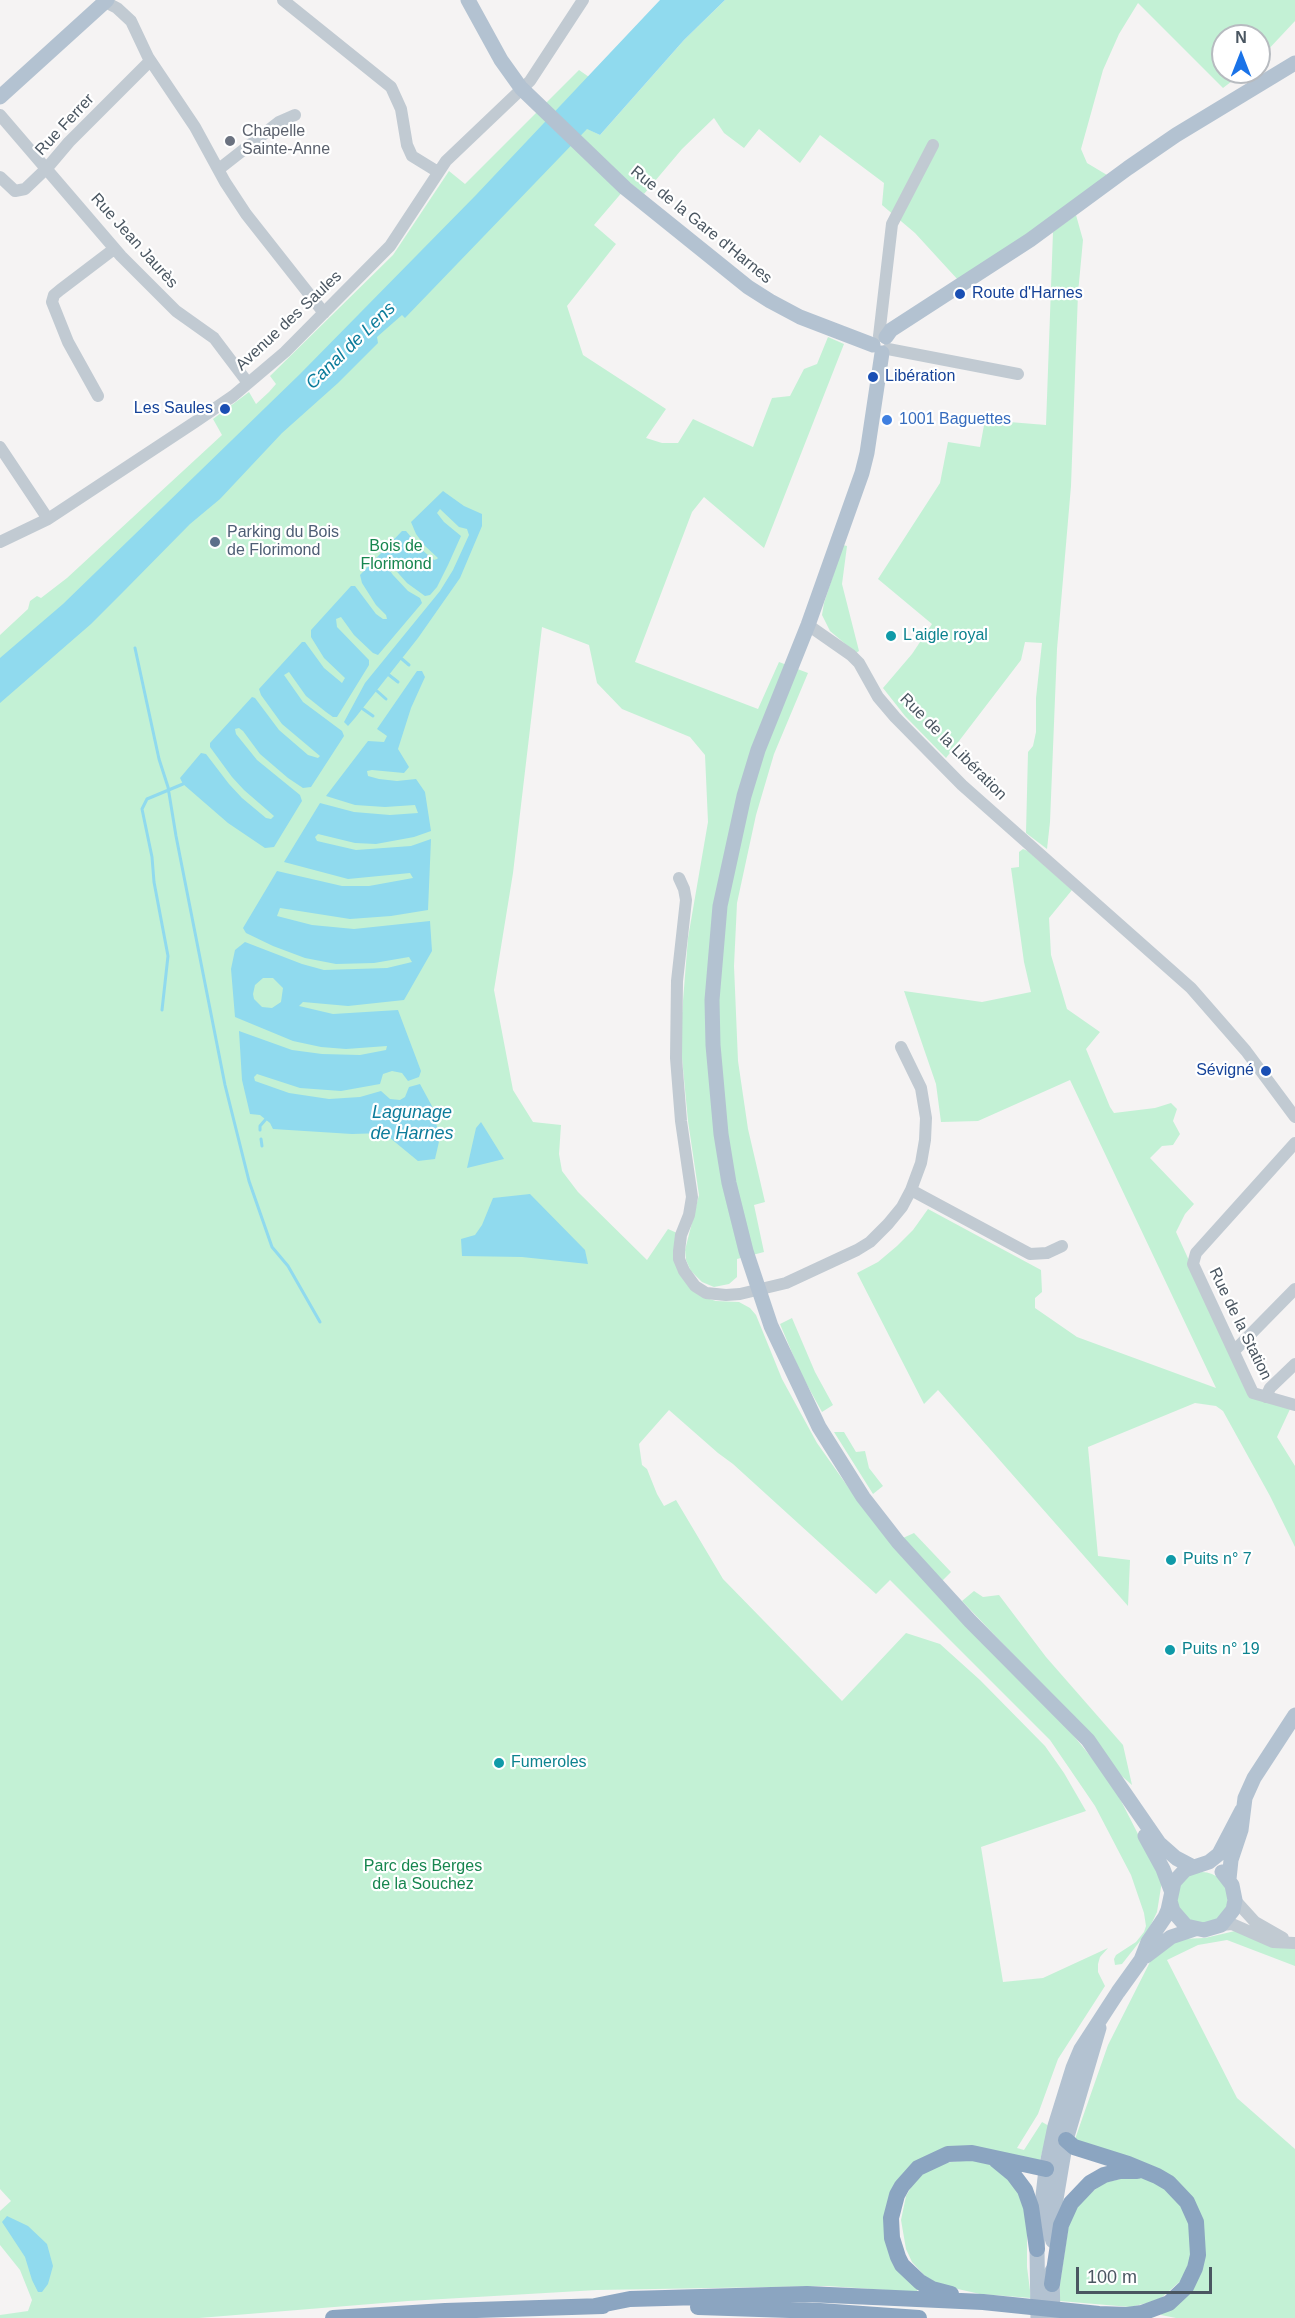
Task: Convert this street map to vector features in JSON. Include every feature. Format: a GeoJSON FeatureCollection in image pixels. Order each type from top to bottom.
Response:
{"type":"FeatureCollection","features":[{"type":"Feature","properties":{"kind":"highway"},"geometry":{"type":"LineString","coordinates":[[595,2306],[630,2299],[807,2294],[983,2302],[1106,2316],[1127,2315],[1158,2308],[1179,2295],[1195,2268],[1198,2235],[1196,2222],[1187,2202],[1169,2183],[1128,2164],[1074,2146],[1064,2148]]}},
{"type":"Feature","properties":{"kind":"highway"},"geometry":{"type":"LineString","coordinates":[[983,2302],[932,2289],[902,2265],[894,2247],[891,2218],[897,2195],[918,2168],[939,2156],[960,2152],[1046,2169]]}},
{"type":"Feature","properties":{"kind":"highway"},"geometry":{"type":"LineString","coordinates":[[993,2157],[1013,2174],[1025,2190],[1031,2207],[1037,2249]]}},
{"type":"Feature","properties":{"kind":"highway"},"geometry":{"type":"LineString","coordinates":[[1052,2284],[1061,2225],[1071,2203],[1090,2183],[1104,2175],[1120,2171],[1140,2171]]}},
{"type":"Feature","properties":{"kind":"highway"},"geometry":{"type":"LineString","coordinates":[[333,2318],[445,2311],[595,2306],[777,2309],[919,2318]]}},
{"type":"Feature","properties":{"kind":"main road","name":"Rue de la Gare d'Harnes"},"geometry":{"type":"LineString","coordinates":[[468,0],[501,60],[521,88],[625,188],[755,292],[800,317],[881,344]]}},
{"type":"Feature","properties":{"kind":"main road"},"geometry":{"type":"LineString","coordinates":[[0,97],[106,1]]}},
{"type":"Feature","properties":{"kind":"main road"},"geometry":{"type":"LineString","coordinates":[[1137,1814],[1143,1832],[1163,1869],[1173,1911],[1178,1919],[1195,1929],[1204,1930],[1221,1925],[1233,1910],[1235,1900],[1235,1892],[1229,1879],[1221,1871],[1176,1858],[1159,1843],[1088,1740],[906,1551],[863,1497],[806,1402],[775,1336],[758,1290],[729,1182],[721,1134],[713,1046],[712,1000],[715,953],[720,906],[744,796],[758,750],[808,625],[862,473],[869,442],[881,344],[891,330],[1030,240],[1176,135],[1293,68]]}},
{"type":"Feature","properties":{"kind":"main road"},"geometry":{"type":"LineString","coordinates":[[1038,2318],[1037,2249],[1046,2169],[1059,2109],[1081,2049],[1141,1960],[1148,1942],[1168,1910],[1170,1896],[1179,1876],[1219,1854],[1242,1810],[1254,1778],[1295,1715]]}},
{"type":"Feature","properties":{"kind":"main road"},"geometry":{"type":"LineString","coordinates":[[1229,1879],[1229,1869],[1241,1830],[1242,1810]]}},
{"type":"Feature","properties":{"kind":"main road"},"geometry":{"type":"LineString","coordinates":[[1141,1960],[1163,1942],[1195,1929]]}},
{"type":"Feature","properties":{"kind":"main road"},"geometry":{"type":"LineString","coordinates":[[1053,2318],[1054,2211],[1064,2148],[1102,2017]]}},
{"type":"Feature","properties":{"kind":"main road"},"geometry":{"type":"LineString","coordinates":[[1046,2169],[1052,2167],[1064,2148],[1059,2109]]}},
{"type":"Feature","properties":{"kind":"street"},"geometry":{"type":"LineString","coordinates":[[284,0],[391,87],[401,109],[407,145],[412,156],[438,172]]}},
{"type":"Feature","properties":{"kind":"street","name":"Avenue des Saules"},"geometry":{"type":"LineString","coordinates":[[0,542],[48,519],[195,422],[285,352],[390,246],[438,172],[464,143],[532,79],[583,0]]}},
{"type":"Feature","properties":{"kind":"street"},"geometry":{"type":"LineString","coordinates":[[106,1],[131,21],[150,61],[195,127],[246,214],[324,313]]}},
{"type":"Feature","properties":{"kind":"street","name":"Rue Ferrer"},"geometry":{"type":"LineString","coordinates":[[0,177],[15,191],[25,189],[150,61]]}},
{"type":"Feature","properties":{"kind":"street","name":"Rue Jean Jaurès"},"geometry":{"type":"LineString","coordinates":[[0,115],[114,249],[176,311],[213,338],[248,383]]}},
{"type":"Feature","properties":{"kind":"street"},"geometry":{"type":"LineString","coordinates":[[219,169],[279,122],[295,115]]}},
{"type":"Feature","properties":{"kind":"street"},"geometry":{"type":"LineString","coordinates":[[881,344],[892,224],[933,145]]}},
{"type":"Feature","properties":{"kind":"street"},"geometry":{"type":"LineString","coordinates":[[98,396],[68,342],[52,302],[54,295],[114,249]]}},
{"type":"Feature","properties":{"kind":"street","name":"Rue de la Gare d'Harnes"},"geometry":{"type":"LineString","coordinates":[[881,344],[1018,374]]}},
{"type":"Feature","properties":{"kind":"street"},"geometry":{"type":"LineString","coordinates":[[0,447],[48,519]]}},
{"type":"Feature","properties":{"kind":"street","name":"Rue de la Libération"},"geometry":{"type":"LineString","coordinates":[[808,625],[859,663],[878,697],[962,785],[1191,988],[1224,1024],[1295,1117]]}},
{"type":"Feature","properties":{"kind":"street"},"geometry":{"type":"LineString","coordinates":[[679,878],[686,900],[677,981],[676,1058],[681,1121],[692,1197],[689,1215],[681,1235],[679,1259],[684,1272],[695,1286],[706,1293],[740,1294],[786,1283],[841,1259],[870,1242],[902,1207],[921,1163],[926,1118],[921,1088],[901,1047]]}},
{"type":"Feature","properties":{"kind":"street","name":"Rue de la Station"},"geometry":{"type":"LineString","coordinates":[[1266,1397],[1253,1393],[1193,1264],[1194,1258],[1295,1143]]}},
{"type":"Feature","properties":{"kind":"street"},"geometry":{"type":"LineString","coordinates":[[911,1190],[1030,1254],[1047,1254],[1062,1246]]}},
{"type":"Feature","properties":{"kind":"street"},"geometry":{"type":"LineString","coordinates":[[1234,1351],[1295,1289]]}},
{"type":"Feature","properties":{"kind":"street"},"geometry":{"type":"LineString","coordinates":[[1295,1364],[1270,1388],[1266,1397],[1295,1405]]}},
{"type":"Feature","properties":{"kind":"street"},"geometry":{"type":"LineString","coordinates":[[1235,1900],[1255,1922],[1294,1943]]}},
{"type":"Feature","properties":{"kind":"street"},"geometry":{"type":"LineString","coordinates":[[1221,1925],[1232,1924],[1273,1942],[1294,1943]]}},
{"type":"Feature","properties":{"kind":"green space","name":"Parc des Berges de la Souchez"},"geometry":{"type":"Polygon","coordinates":[[[725,0],[1295,0],[1295,21],[1271,47],[1271,24],[1211,24],[1211,76],[1138,3],[1119,34],[1103,70],[1081,149],[1087,163],[1107,175],[1032,232],[959,281],[915,233],[882,205],[884,183],[820,135],[800,163],[759,129],[744,148],[724,133],[714,118],[682,149],[644,194],[630,183],[594,225],[616,244],[567,306],[583,355],[666,409],[646,438],[662,443],[678,443],[693,419],[753,447],[772,398],[790,396],[804,369],[817,364],[828,337],[844,344],[764,548],[704,497],[692,512],[635,662],[758,709],[779,662],[808,673],[774,754],[756,815],[737,903],[734,966],[738,1061],[748,1129],[765,1202],[754,1205],[764,1252],[737,1259],[737,1277],[729,1284],[714,1287],[702,1282],[691,1271],[706,1298],[739,1302],[750,1308],[756,1315],[782,1379],[817,1443],[858,1501],[1073,1735],[1096,1763],[1117,1793],[1162,1881],[1157,1912],[1148,1931],[1122,1964],[1115,1965],[1116,1955],[1136,1942],[1144,1932],[1146,1926],[1144,1913],[1131,1875],[1095,1806],[1050,1740],[890,1580],[876,1594],[733,1464],[669,1410],[639,1444],[642,1465],[647,1469],[664,1506],[676,1500],[723,1579],[842,1701],[906,1633],[940,1644],[980,1680],[1045,1746],[1086,1811],[981,1847],[1003,1982],[1043,1978],[1108,1948],[1100,1957],[1098,1964],[1098,1972],[1105,1986],[1058,2059],[1038,2114],[1017,2148],[1024,2150],[1042,2122],[1049,2126],[1039,2164],[930,2156],[887,2219],[918,2286],[917,2292],[827,2286],[597,2290],[408,2301],[199,2318],[0,2318],[0,2315],[28,2311],[32,2300],[20,2270],[0,2245],[0,2211],[11,2201],[0,2189],[0,635],[28,609],[30,601],[37,596],[41,598],[67,578],[222,435],[213,419],[249,392],[256,404],[269,392],[276,384],[270,376],[393,255],[449,171],[465,184],[579,70],[589,77],[546,121],[588,129],[600,135],[684,40],[725,0]],[[542,627],[513,873],[494,990],[513,1090],[533,1122],[561,1125],[559,1154],[562,1171],[578,1192],[647,1260],[668,1229],[677,1233],[675,1242],[691,1270],[686,1260],[685,1250],[699,1195],[688,1121],[681,1026],[688,938],[708,822],[705,755],[690,737],[622,709],[597,683],[589,645],[542,627]]]}},
{"type":"Feature","properties":{"kind":"green space"},"geometry":{"type":"Polygon","coordinates":[[[1076,215],[1083,240],[1078,293],[1071,486],[1057,649],[1047,849],[1026,833],[1028,752],[1033,746],[1036,732],[1036,698],[1042,643],[1025,642],[1021,660],[946,758],[905,716],[883,688],[912,654],[932,624],[878,579],[940,483],[948,442],[980,447],[985,420],[1046,425],[1053,232],[1076,215]]]}},
{"type":"Feature","properties":{"kind":"green space"},"geometry":{"type":"Polygon","coordinates":[[[843,545],[847,546],[842,584],[859,651],[856,653],[830,631],[822,615],[843,545]]]}},
{"type":"Feature","properties":{"kind":"green space"},"geometry":{"type":"Polygon","coordinates":[[[1023,849],[1072,890],[1049,918],[1051,955],[1067,1009],[1100,1032],[1086,1049],[1110,1107],[1114,1113],[1155,1108],[1171,1103],[1177,1109],[1173,1121],[1180,1134],[1173,1145],[1162,1146],[1150,1158],[1194,1204],[1185,1214],[1176,1232],[1250,1394],[1291,1407],[1277,1437],[1295,1466],[1295,1547],[1223,1411],[1216,1406],[1195,1403],[1088,1447],[1098,1556],[1130,1560],[1128,1606],[938,1390],[924,1404],[857,1273],[878,1262],[897,1246],[913,1230],[928,1209],[1041,1270],[1042,1292],[1035,1298],[1035,1308],[1077,1337],[1216,1388],[1070,1080],[978,1121],[941,1122],[936,1084],[904,991],[982,1002],[1031,992],[1024,962],[1011,868],[1019,867],[1019,852],[1023,849]]]}},
{"type":"Feature","properties":{"kind":"green space"},"geometry":{"type":"Polygon","coordinates":[[[792,1318],[815,1372],[833,1405],[822,1412],[801,1374],[780,1324],[792,1318]]]}},
{"type":"Feature","properties":{"kind":"green space"},"geometry":{"type":"Polygon","coordinates":[[[834,1432],[844,1432],[856,1452],[865,1451],[869,1468],[883,1486],[873,1494],[834,1432]]]}},
{"type":"Feature","properties":{"kind":"green space"},"geometry":{"type":"Polygon","coordinates":[[[914,1533],[951,1572],[942,1581],[903,1538],[914,1533]]]}},
{"type":"Feature","properties":{"kind":"green space"},"geometry":{"type":"Polygon","coordinates":[[[974,1591],[983,1597],[999,1595],[1046,1657],[1123,1745],[1132,1785],[1116,1771],[1091,1736],[962,1601],[974,1591]]]}},
{"type":"Feature","properties":{"kind":"green space"},"geometry":{"type":"Polygon","coordinates":[[[1202,1872],[1212,1874],[1220,1880],[1226,1888],[1228,1898],[1226,1908],[1220,1916],[1212,1922],[1202,1924],[1192,1922],[1184,1916],[1178,1908],[1176,1898],[1178,1888],[1184,1880],[1192,1874],[1202,1872]]]}},
{"type":"Feature","properties":{"kind":"green space"},"geometry":{"type":"Polygon","coordinates":[[[1235,1931],[1295,1949],[1295,1966],[1227,1940],[1198,1945],[1167,1960],[1237,2098],[1295,2149],[1295,2318],[1176,2318],[1161,2315],[1198,2279],[1186,2194],[1074,2142],[1108,2045],[1154,1954],[1179,1939],[1205,1938],[1235,1931]]]}},
{"type":"Feature","properties":{"kind":"green space"},"geometry":{"type":"Polygon","coordinates":[[[978,2159],[1003,2171],[1022,2195],[1027,2223],[1027,2267],[1031,2298],[980,2294],[940,2285],[925,2276],[912,2262],[906,2249],[901,2220],[906,2196],[914,2182],[934,2164],[978,2159]]]}},
{"type":"Feature","properties":{"kind":"green space"},"geometry":{"type":"Polygon","coordinates":[[[1133,2176],[1164,2186],[1185,2207],[1194,2244],[1184,2278],[1161,2298],[1130,2307],[1060,2301],[1060,2283],[1070,2217],[1076,2205],[1103,2183],[1133,2176]]]}},
{"type":"Feature","properties":{"kind":"water","name":"Canal de Lens"},"geometry":{"type":"Polygon","coordinates":[[[660,0],[725,0],[684,40],[600,135],[587,129],[405,318],[402,315],[377,337],[378,343],[338,383],[282,433],[220,499],[190,524],[91,624],[0,703],[0,658],[63,604],[300,374],[476,195],[660,0]]]}},
{"type":"Feature","properties":{"kind":"water"},"geometry":{"type":"Polygon","coordinates":[[[443,491],[464,506],[482,514],[482,526],[460,578],[418,638],[355,718],[348,726],[344,722],[365,683],[440,591],[453,570],[469,535],[467,529],[459,527],[440,509],[437,513],[444,522],[461,536],[437,587],[430,595],[425,596],[407,583],[391,565],[388,565],[393,575],[408,591],[420,598],[422,603],[378,655],[354,635],[341,617],[336,619],[337,627],[369,660],[369,665],[337,717],[333,717],[306,696],[289,672],[284,675],[303,702],[342,731],[344,736],[311,787],[303,788],[288,778],[260,754],[243,731],[239,728],[235,729],[236,734],[257,760],[300,795],[302,801],[274,847],[265,848],[228,823],[183,784],[180,778],[201,753],[206,754],[242,798],[266,818],[271,819],[274,816],[232,777],[210,747],[210,743],[252,697],[279,730],[308,755],[318,758],[320,756],[282,724],[259,689],[302,642],[305,642],[324,668],[342,683],[345,678],[324,658],[311,637],[311,630],[351,586],[355,586],[376,614],[387,619],[362,583],[360,575],[402,531],[406,531],[434,560],[438,558],[416,534],[411,522],[443,491]]]}},
{"type":"Feature","properties":{"kind":"water","name":"Lagunage de Harnes"},"geometry":{"type":"Polygon","coordinates":[[[417,671],[422,671],[425,677],[411,708],[398,749],[409,767],[404,773],[367,771],[368,776],[379,779],[397,781],[416,779],[425,792],[431,831],[414,837],[376,844],[355,843],[318,834],[315,837],[317,841],[356,850],[411,846],[431,839],[428,910],[350,919],[280,908],[277,916],[312,925],[354,929],[430,921],[432,951],[404,1000],[348,1006],[303,1002],[299,1006],[333,1014],[398,1010],[421,1071],[419,1077],[408,1081],[402,1073],[392,1071],[383,1074],[380,1084],[341,1091],[300,1088],[257,1074],[254,1077],[255,1081],[289,1093],[329,1099],[360,1097],[381,1091],[390,1099],[400,1100],[405,1097],[409,1087],[420,1084],[433,1108],[437,1127],[441,1133],[435,1159],[418,1161],[384,1133],[352,1134],[273,1129],[270,1123],[260,1115],[250,1114],[242,1080],[239,1031],[292,1050],[322,1054],[360,1055],[386,1050],[387,1046],[346,1049],[321,1047],[293,1041],[235,1017],[231,969],[235,950],[245,942],[324,970],[387,968],[412,962],[409,957],[374,963],[336,964],[305,958],[246,933],[243,928],[277,871],[342,886],[369,886],[413,878],[410,873],[348,879],[284,862],[320,803],[354,812],[390,815],[418,813],[415,805],[385,807],[355,805],[326,796],[368,741],[384,742],[387,736],[377,729],[417,671]],[[263,978],[255,985],[254,999],[262,1007],[272,1008],[281,1002],[283,988],[273,978],[263,978]]]}},
{"type":"Feature","properties":{"kind":"water"},"geometry":{"type":"Polygon","coordinates":[[[481,1122],[504,1159],[467,1168],[476,1128],[481,1122]]]}},
{"type":"Feature","properties":{"kind":"water"},"geometry":{"type":"Polygon","coordinates":[[[530,1194],[585,1250],[588,1264],[522,1257],[462,1256],[461,1239],[475,1235],[482,1225],[493,1198],[530,1194]]]}},
{"type":"Feature","properties":{"kind":"water"},"geometry":{"type":"Polygon","coordinates":[[[7,2216],[28,2226],[47,2244],[53,2266],[48,2284],[42,2292],[38,2292],[25,2257],[2,2222],[7,2216]]]}},
{"type":"Feature","properties":{"kind":"waterway"},"geometry":{"type":"LineString","coordinates":[[135,648],[159,759],[168,787],[225,1085],[249,1181],[272,1247],[288,1266],[320,1322]]}},
{"type":"Feature","properties":{"kind":"waterway"},"geometry":{"type":"LineString","coordinates":[[402,659],[409,665]]}},
{"type":"Feature","properties":{"kind":"waterway"},"geometry":{"type":"LineString","coordinates":[[389,675],[398,682]]}},
{"type":"Feature","properties":{"kind":"waterway"},"geometry":{"type":"LineString","coordinates":[[377,691],[386,699]]}},
{"type":"Feature","properties":{"kind":"waterway"},"geometry":{"type":"LineString","coordinates":[[363,709],[373,716]]}},
{"type":"Feature","properties":{"kind":"waterway"},"geometry":{"type":"LineString","coordinates":[[162,1010],[168,956],[142,809],[147,799],[183,784]]}},
{"type":"Feature","properties":{"kind":"waterway"},"geometry":{"type":"LineString","coordinates":[[260,1130],[260,1126],[266,1119]]}},
{"type":"Feature","properties":{"kind":"waterway"},"geometry":{"type":"LineString","coordinates":[[261,1139],[262,1146]]}},
{"type":"Feature","properties":{"kind":"place","name":"Chapelle Sainte-Anne"},"geometry":{"type":"Point","coordinates":[230,141]}},
{"type":"Feature","properties":{"kind":"place","name":"Route d'Harnes"},"geometry":{"type":"Point","coordinates":[960,294]}},
{"type":"Feature","properties":{"kind":"place","name":"Libération"},"geometry":{"type":"Point","coordinates":[873,377]}},
{"type":"Feature","properties":{"kind":"place","name":"Les Saules"},"geometry":{"type":"Point","coordinates":[225,409]}},
{"type":"Feature","properties":{"kind":"place","name":"1001 Baguettes"},"geometry":{"type":"Point","coordinates":[887,420]}},
{"type":"Feature","properties":{"kind":"place","name":"Parking du Bois de Florimond"},"geometry":{"type":"Point","coordinates":[215,542]}},
{"type":"Feature","properties":{"kind":"place","name":"L'aigle royal"},"geometry":{"type":"Point","coordinates":[891,636]}},
{"type":"Feature","properties":{"kind":"place","name":"Sévigné"},"geometry":{"type":"Point","coordinates":[1266,1071]}},
{"type":"Feature","properties":{"kind":"place","name":"Puits n° 7"},"geometry":{"type":"Point","coordinates":[1171,1560]}},
{"type":"Feature","properties":{"kind":"place","name":"Puits n° 19"},"geometry":{"type":"Point","coordinates":[1170,1650]}},
{"type":"Feature","properties":{"kind":"place","name":"Fumeroles"},"geometry":{"type":"Point","coordinates":[499,1763]}},
{"type":"Feature","properties":{"kind":"park label","name":"Bois de Florimond"},"geometry":{"type":"Point","coordinates":[396,556]}}]}
